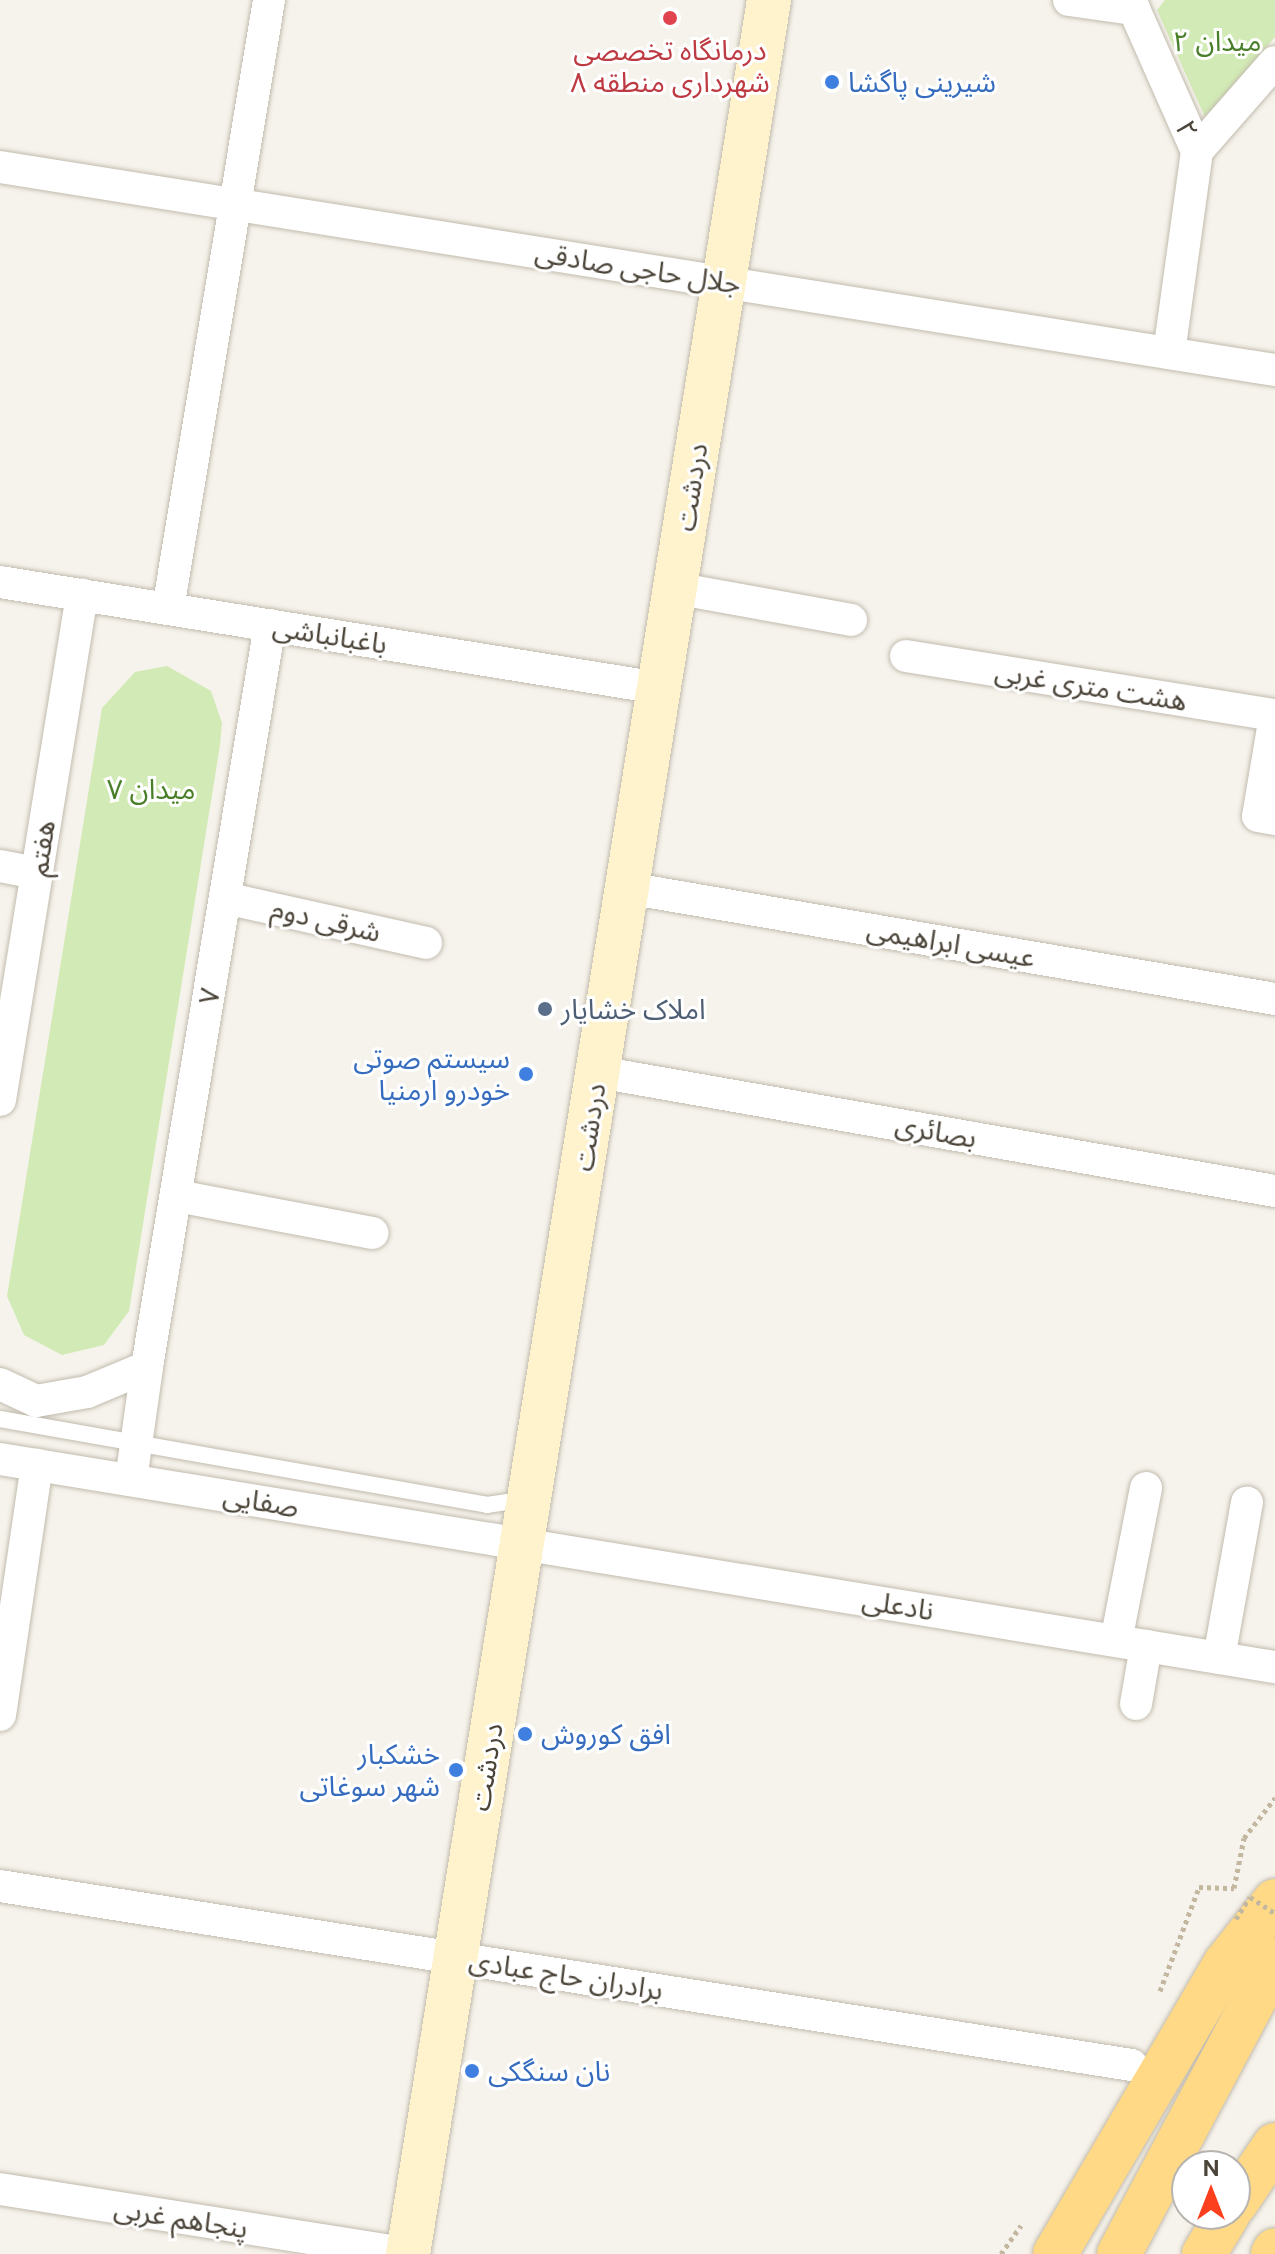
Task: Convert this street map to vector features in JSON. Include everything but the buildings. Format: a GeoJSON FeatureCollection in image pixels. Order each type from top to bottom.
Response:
{"type":"FeatureCollection","features":[{"type":"Feature","properties":{"kind":"highway"},"geometry":{"type":"LineString","coordinates":[[1055,2254],[1256,1910]]}},
{"type":"Feature","properties":{"kind":"highway"},"geometry":{"type":"LineString","coordinates":[[1119,2254],[1275,1960]]}},
{"type":"Feature","properties":{"kind":"highway"},"geometry":{"type":"LineString","coordinates":[[1251,2180],[1275,2145]]}},
{"type":"Feature","properties":{"kind":"highway"},"geometry":{"type":"LineString","coordinates":[[1204,2254],[1218,2230]]}},
{"type":"Feature","properties":{"kind":"main road","name":"دردشت"},"geometry":{"type":"LineString","coordinates":[[410,2254],[769,0]]}},
{"type":"Feature","properties":{"kind":"street"},"geometry":{"type":"LineString","coordinates":[[168,609],[269,0]]}},
{"type":"Feature","properties":{"kind":"street"},"geometry":{"type":"LineString","coordinates":[[1069,0],[1138,4]]}},
{"type":"Feature","properties":{"kind":"street","name":"۲"},"geometry":{"type":"LineString","coordinates":[[1138,4],[1197,151],[1275,62]]}},
{"type":"Feature","properties":{"kind":"street"},"geometry":{"type":"LineString","coordinates":[[1169,353],[1197,151]]}},
{"type":"Feature","properties":{"kind":"street","name":"جلال حاجی صادقی"},"geometry":{"type":"LineString","coordinates":[[0,167],[1275,370]]}},
{"type":"Feature","properties":{"kind":"street","name":"باغبانباشی"},"geometry":{"type":"LineString","coordinates":[[0,582],[659,688]]}},
{"type":"Feature","properties":{"kind":"street"},"geometry":{"type":"LineString","coordinates":[[675,588],[851,620]]}},
{"type":"Feature","properties":{"kind":"street","name":"هفتم"},"geometry":{"type":"LineString","coordinates":[[0,1100],[82,595]]}},
{"type":"Feature","properties":{"kind":"street","name":"۷"},"geometry":{"type":"LineString","coordinates":[[131,1480],[270,625]]}},
{"type":"Feature","properties":{"kind":"street","name":"هشت متری غربی"},"geometry":{"type":"LineString","coordinates":[[906,656],[1275,716]]}},
{"type":"Feature","properties":{"kind":"street"},"geometry":{"type":"LineString","coordinates":[[1275,716],[1258,816],[1275,819]]}},
{"type":"Feature","properties":{"kind":"street"},"geometry":{"type":"LineString","coordinates":[[0,866],[37,873]]}},
{"type":"Feature","properties":{"kind":"street","name":"عیسی ابراهیمی"},"geometry":{"type":"LineString","coordinates":[[627,888],[1275,999]]}},
{"type":"Feature","properties":{"kind":"street","name":"شرقی دوم"},"geometry":{"type":"LineString","coordinates":[[225,898],[426,943]]}},
{"type":"Feature","properties":{"kind":"street","name":"بصائری"},"geometry":{"type":"LineString","coordinates":[[598,1072],[1275,1191]]}},
{"type":"Feature","properties":{"kind":"street"},"geometry":{"type":"LineString","coordinates":[[177,1196],[373,1233]]}},
{"type":"Feature","properties":{"kind":"street"},"geometry":{"type":"LineString","coordinates":[[0,1384],[36,1401],[87,1392],[147,1367]]}},
{"type":"Feature","properties":{"kind":"street","name":"صفایی"},"geometry":{"type":"LineString","coordinates":[[0,1459],[522,1543]]}},
{"type":"Feature","properties":{"kind":"street"},"geometry":{"type":"LineString","coordinates":[[0,1715],[37,1465]]}},
{"type":"Feature","properties":{"kind":"street"},"geometry":{"type":"LineString","coordinates":[[1136,1704],[1131,1644],[1146,1488]]}},
{"type":"Feature","properties":{"kind":"street"},"geometry":{"type":"LineString","coordinates":[[1219,1658],[1247,1503]]}},
{"type":"Feature","properties":{"kind":"street","name":"نادعلی"},"geometry":{"type":"LineString","coordinates":[[522,1543],[1275,1667]]}},
{"type":"Feature","properties":{"kind":"street","name":"برادران حاج عبادی"},"geometry":{"type":"LineString","coordinates":[[0,1886],[1132,2065]]}},
{"type":"Feature","properties":{"kind":"street","name":"پنجاهم غربی"},"geometry":{"type":"LineString","coordinates":[[0,2189],[410,2254]]}},
{"type":"Feature","properties":{"kind":"lane"},"geometry":{"type":"LineString","coordinates":[[0,1419],[487,1505],[529,1499]]}},
{"type":"Feature","properties":{"kind":"path"},"geometry":{"type":"LineString","coordinates":[[1256,1910],[1250,1897],[1275,1913]]}},
{"type":"Feature","properties":{"kind":"green space","name":"میدان ۲"},"geometry":{"type":"Polygon","coordinates":[[[1165,0],[1275,0],[1275,37],[1205,117],[1157,10],[1165,0]]]}},
{"type":"Feature","properties":{"kind":"green space","name":"میدان ۷"},"geometry":{"type":"Polygon","coordinates":[[[167,666],[211,691],[222,723],[220,745],[129,1311],[104,1345],[62,1355],[24,1335],[7,1296],[102,708],[135,672],[167,666]]]}},
{"type":"Feature","properties":{"kind":"place","name":"درمانگاه تخصصی شهرداری منطقه ۸"},"geometry":{"type":"Point","coordinates":[670,18]}},
{"type":"Feature","properties":{"kind":"place","name":"شیرینی پاگشا"},"geometry":{"type":"Point","coordinates":[832,82]}},
{"type":"Feature","properties":{"kind":"place","name":"املاک خشایار"},"geometry":{"type":"Point","coordinates":[545,1009]}},
{"type":"Feature","properties":{"kind":"place","name":"سیستم صوتی خودرو ارمنیا"},"geometry":{"type":"Point","coordinates":[526,1074]}},
{"type":"Feature","properties":{"kind":"place","name":"افق کوروش"},"geometry":{"type":"Point","coordinates":[525,1734]}},
{"type":"Feature","properties":{"kind":"place","name":"خشکبار شهر سوغاتی"},"geometry":{"type":"Point","coordinates":[456,1770]}},
{"type":"Feature","properties":{"kind":"place","name":"نان سنگکی"},"geometry":{"type":"Point","coordinates":[472,2071]}}]}
